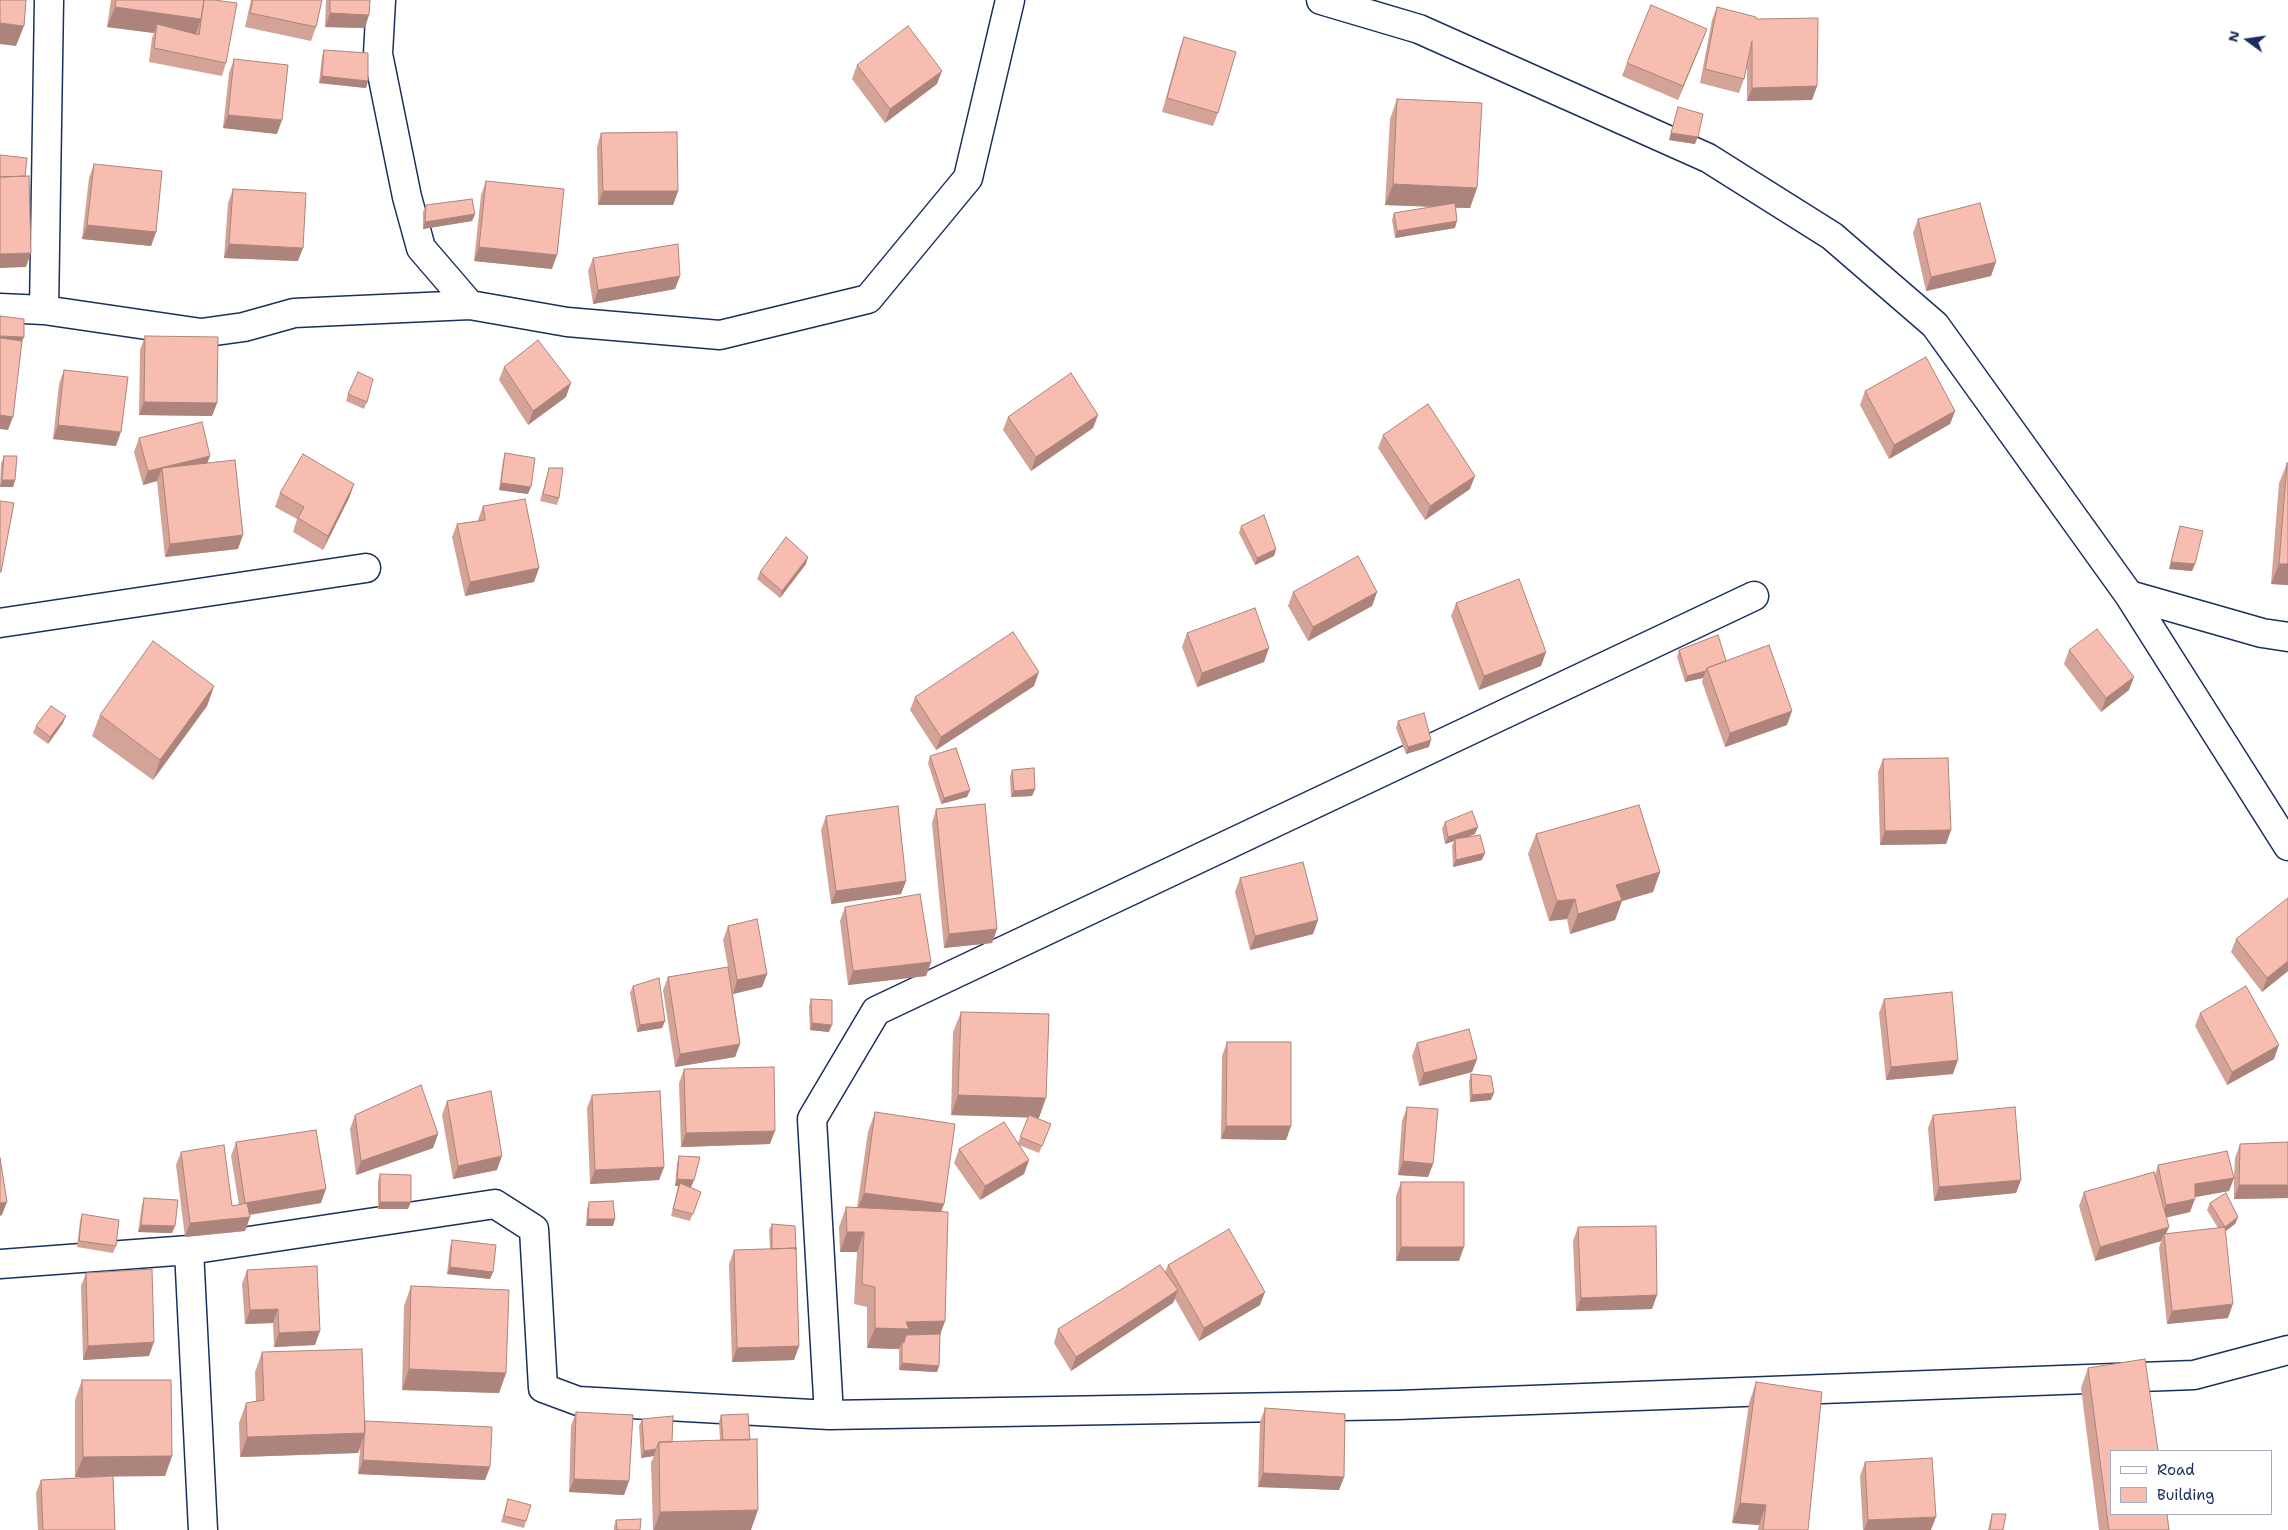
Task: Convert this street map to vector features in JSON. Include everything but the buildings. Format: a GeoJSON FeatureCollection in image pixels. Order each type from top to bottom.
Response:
{"type":"FeatureCollection","features":[{"type":"Feature","properties":{"kind":"street"},"geometry":{"type":"LineString","coordinates":[[44,310],[49,0]]}},
{"type":"Feature","properties":{"kind":"street"},"geometry":{"type":"LineString","coordinates":[[380,0],[378,54],[407,197],[421,248],[470,305]]}},
{"type":"Feature","properties":{"kind":"street"},"geometry":{"type":"LineString","coordinates":[[0,308],[44,310],[201,333],[244,327],[294,313],[470,305],[567,322],[720,335],[868,299],[968,178],[1010,0]]}},
{"type":"Feature","properties":{"kind":"street"},"geometry":{"type":"LineString","coordinates":[[1321,0],[1419,29],[1708,158],[1832,236],[1935,325],[2129,595],[2288,846]]}},
{"type":"Feature","properties":{"kind":"street"},"geometry":{"type":"LineString","coordinates":[[0,623],[366,568]]}},
{"type":"Feature","properties":{"kind":"street"},"geometry":{"type":"LineString","coordinates":[[2129,595],[2262,634],[2288,638]]}},
{"type":"Feature","properties":{"kind":"street"},"geometry":{"type":"LineString","coordinates":[[829,1414],[812,1119],[876,1011],[1754,596]]}},
{"type":"Feature","properties":{"kind":"street"},"geometry":{"type":"LineString","coordinates":[[0,1264],[189,1250],[495,1204],[534,1229],[543,1388],[578,1401],[829,1414],[1398,1405],[2194,1375],[2288,1350]]}},
{"type":"Feature","properties":{"kind":"street"},"geometry":{"type":"LineString","coordinates":[[189,1250],[203,1530]]}}]}
